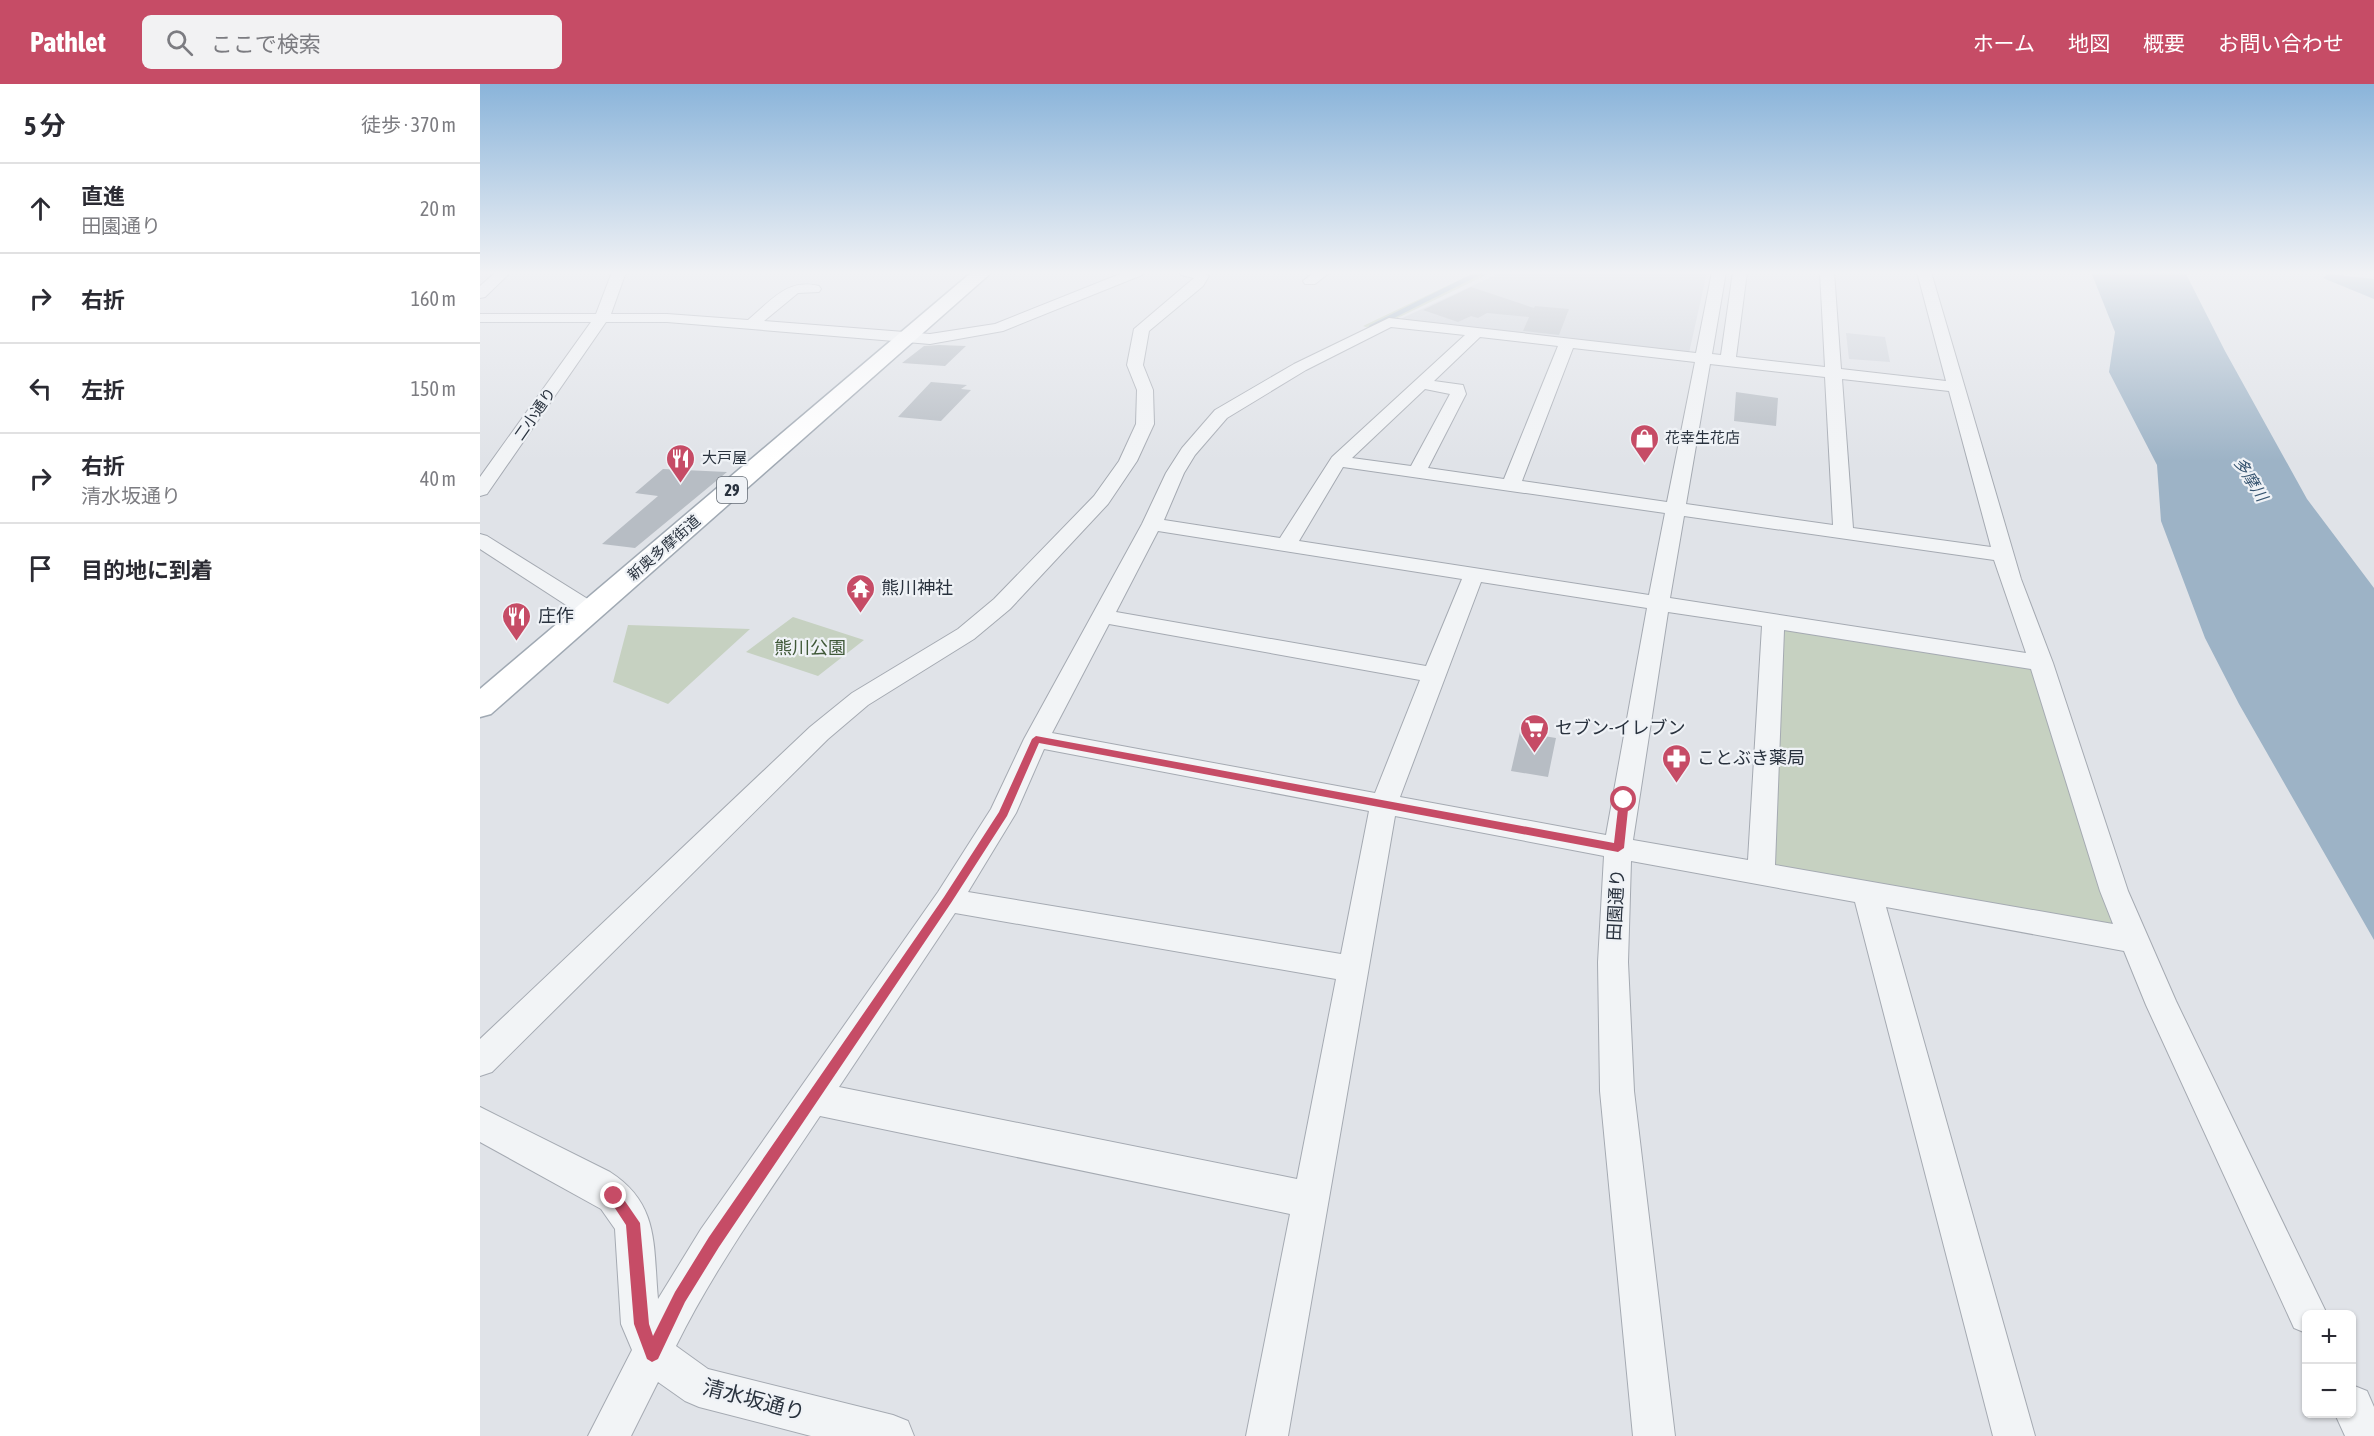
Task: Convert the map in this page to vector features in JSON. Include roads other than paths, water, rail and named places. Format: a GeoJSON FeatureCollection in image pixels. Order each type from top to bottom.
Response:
{"type":"FeatureCollection","features":[{"type":"Feature","properties":{"kind":"main road","name":"新奥多摩街道"},"geometry":{"type":"LineString","coordinates":[[480,706],[908,337]]}},
{"type":"Feature","properties":{"kind":"street","name":"二小通り"},"geometry":{"type":"LineString","coordinates":[[480,490],[590,335]]}},
{"type":"Feature","properties":{"kind":"street"},"geometry":{"type":"LineString","coordinates":[[883,335],[932,339],[955,335]]}},
{"type":"Feature","properties":{"kind":"street"},"geometry":{"type":"LineString","coordinates":[[480,1061],[819,733],[860,699],[966,634],[1002,604],[1101,500],[1128,461],[1145,424],[1145,390],[1135,365],[1141,335]]}},
{"type":"Feature","properties":{"kind":"street"},"geometry":{"type":"LineString","coordinates":[[609,1436],[680,1297],[714,1242],[948,900],[1003,813],[1036,739],[1152,524],[1175,473],[1188,452],[1221,414],[1240,401],[1363,335]]}},
{"type":"Feature","properties":{"kind":"street"},"geometry":{"type":"LineString","coordinates":[[1286,544],[1338,461],[1474,335]]}},
{"type":"Feature","properties":{"kind":"street"},"geometry":{"type":"LineString","coordinates":[[1505,335],[1956,387]]}},
{"type":"Feature","properties":{"kind":"street","name":"田園通り"},"geometry":{"type":"LineString","coordinates":[[1654,1436],[1617,1091],[1613,962],[1618,848],[1635,732],[1675,508],[1715,359],[1716,335]]}},
{"type":"Feature","properties":{"kind":"street"},"geometry":{"type":"LineString","coordinates":[[1715,359],[1722,335]]}},
{"type":"Feature","properties":{"kind":"street"},"geometry":{"type":"LineString","coordinates":[[1831,335],[1843,532]]}},
{"type":"Feature","properties":{"kind":"street"},"geometry":{"type":"LineString","coordinates":[[1942,335],[2019,605],[2041,663],[2100,850],[2134,940],[2171,1024],[2306,1310]]}},
{"type":"Feature","properties":{"kind":"street"},"geometry":{"type":"LineString","coordinates":[[1511,485],[1567,342]]}},
{"type":"Feature","properties":{"kind":"street"},"geometry":{"type":"LineString","coordinates":[[1417,472],[1458,392],[1457,389],[1422,384]]}},
{"type":"Feature","properties":{"kind":"street"},"geometry":{"type":"LineString","coordinates":[[1338,461],[2004,555]]}},
{"type":"Feature","properties":{"kind":"street"},"geometry":{"type":"LineString","coordinates":[[1152,524],[2041,663]]}},
{"type":"Feature","properties":{"kind":"street"},"geometry":{"type":"LineString","coordinates":[[480,540],[591,611]]}},
{"type":"Feature","properties":{"kind":"street"},"geometry":{"type":"LineString","coordinates":[[1267,1436],[1384,803],[1474,574]]}},
{"type":"Feature","properties":{"kind":"street"},"geometry":{"type":"LineString","coordinates":[[1101,616],[1435,675]]}},
{"type":"Feature","properties":{"kind":"street"},"geometry":{"type":"LineString","coordinates":[[1761,872],[1773,621]]}},
{"type":"Feature","properties":{"kind":"street"},"geometry":{"type":"LineString","coordinates":[[1036,739],[1618,848],[2134,940]]}},
{"type":"Feature","properties":{"kind":"street"},"geometry":{"type":"LineString","coordinates":[[1867,891],[2014,1436]]}},
{"type":"Feature","properties":{"kind":"street"},"geometry":{"type":"LineString","coordinates":[[948,900],[1353,969]]}},
{"type":"Feature","properties":{"kind":"street"},"geometry":{"type":"LineString","coordinates":[[812,1098],[1310,1200]]}},
{"type":"Feature","properties":{"kind":"street"},"geometry":{"type":"LineString","coordinates":[[480,1124],[597,1185],[614,1196],[625,1210],[633,1223],[637,1246],[641,1324],[652,1354]]}},
{"type":"Feature","properties":{"kind":"street","name":"清水坂通り"},"geometry":{"type":"LineString","coordinates":[[652,1354],[699,1387],[893,1436]]}},
{"type":"Feature","properties":{"kind":"street"},"geometry":{"type":"LineString","coordinates":[[2356,1415],[2366,1436]]}},
{"type":"Feature","properties":{"kind":"water","name":"多摩川"},"geometry":{"type":"Polygon","coordinates":[[[2115,335],[2217,335],[2307,499],[2374,588],[2374,940],[2239,704],[2205,638],[2161,521],[2157,465],[2109,372],[2115,335]]]}},
{"type":"Feature","properties":{"kind":"place","name":"花幸生花店"},"geometry":{"type":"Point","coordinates":[1644,464]}},
{"type":"Feature","properties":{"kind":"place","name":"大戸屋"},"geometry":{"type":"Point","coordinates":[681,484]}},
{"type":"Feature","properties":{"kind":"place","name":"熊川神社"},"geometry":{"type":"Point","coordinates":[860,614]}},
{"type":"Feature","properties":{"kind":"place","name":"庄作"},"geometry":{"type":"Point","coordinates":[517,642]}},
{"type":"Feature","properties":{"kind":"place","name":"セブン-イレブン"},"geometry":{"type":"Point","coordinates":[1534,754]}},
{"type":"Feature","properties":{"kind":"place","name":"ことぶき薬局"},"geometry":{"type":"Point","coordinates":[1676,784]}},
{"type":"Feature","properties":{"kind":"park label","name":"熊川公園"},"geometry":{"type":"Point","coordinates":[810,648]}}]}
